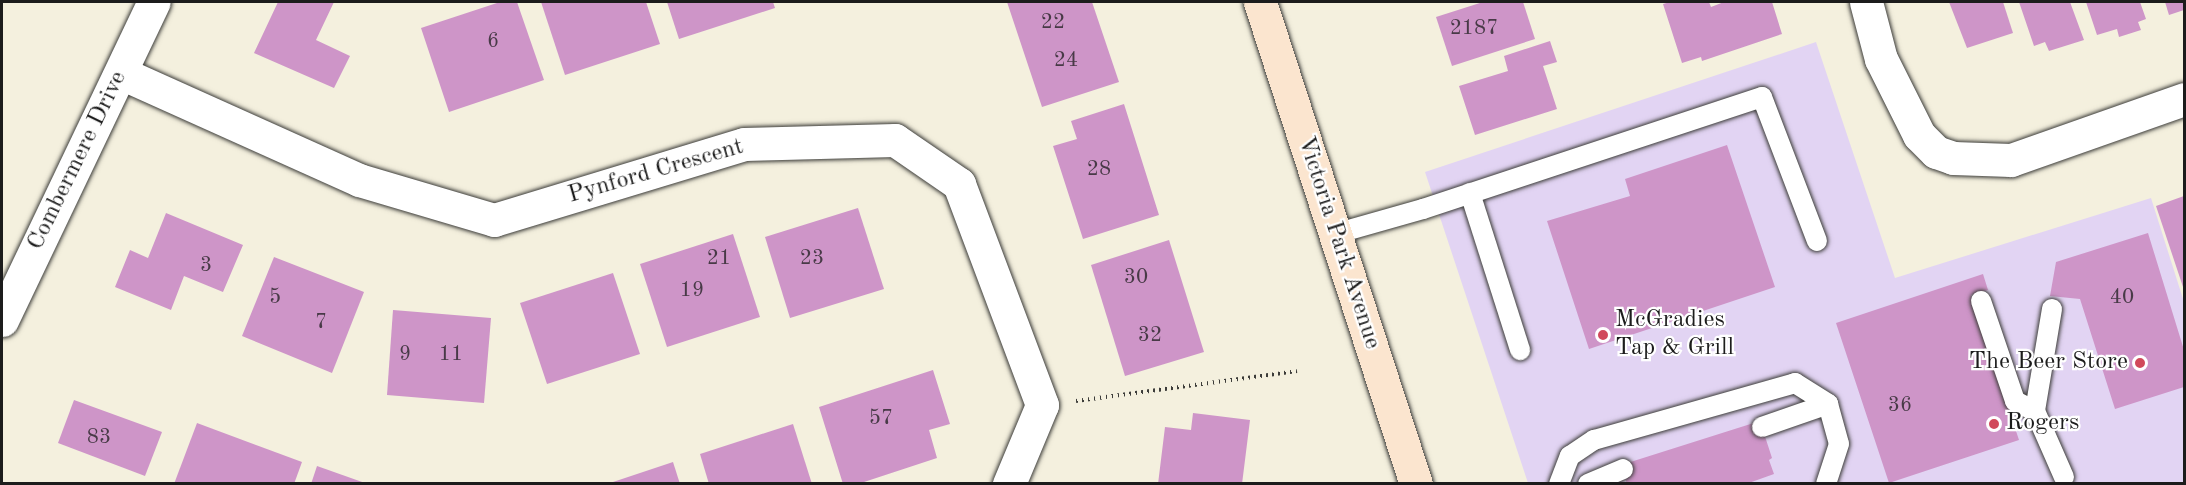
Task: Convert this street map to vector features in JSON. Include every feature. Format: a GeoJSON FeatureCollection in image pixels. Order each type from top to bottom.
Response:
{"type":"FeatureCollection","features":[{"type":"Feature","properties":{"kind":"main road","name":"Victoria Park Avenue"},"geometry":{"type":"LineString","coordinates":[[1260,2],[1416,483]]}},
{"type":"Feature","properties":{"kind":"street","name":"Combermere Drive"},"geometry":{"type":"LineString","coordinates":[[2,320],[154,2]]}},
{"type":"Feature","properties":{"kind":"street"},"geometry":{"type":"LineString","coordinates":[[1866,2],[1881,59],[1920,135],[1936,152],[1953,158],[2011,160],[2184,99]]}},
{"type":"Feature","properties":{"kind":"street","name":"Pynford Crescent"},"geometry":{"type":"LineString","coordinates":[[121,73],[359,180],[494,220],[744,144],[895,140],[959,184],[1042,405]]}},
{"type":"Feature","properties":{"kind":"street"},"geometry":{"type":"LineString","coordinates":[[1009,483],[1042,405]]}},
{"type":"Feature","properties":{"kind":"lane"},"geometry":{"type":"LineString","coordinates":[[1335,234],[1470,194],[1762,97],[1817,241]]}},
{"type":"Feature","properties":{"kind":"lane"},"geometry":{"type":"LineString","coordinates":[[1470,194],[1520,350]]}},
{"type":"Feature","properties":{"kind":"lane"},"geometry":{"type":"LineString","coordinates":[[1981,301],[2015,401],[2035,411]]}},
{"type":"Feature","properties":{"kind":"lane"},"geometry":{"type":"LineString","coordinates":[[2052,309],[2035,411],[2064,477]]}},
{"type":"Feature","properties":{"kind":"lane"},"geometry":{"type":"LineString","coordinates":[[1558,483],[1570,456],[1594,440],[1795,383],[1828,404],[1839,444],[1826,483]]}},
{"type":"Feature","properties":{"kind":"lane"},"geometry":{"type":"LineString","coordinates":[[1762,427],[1828,404]]}},
{"type":"Feature","properties":{"kind":"lane"},"geometry":{"type":"LineString","coordinates":[[1588,483],[1623,469]]}},
{"type":"Feature","properties":{"kind":"path"},"geometry":{"type":"LineString","coordinates":[[1042,405],[1297,371]]}},
{"type":"Feature","properties":{"kind":"shaded area"},"geometry":{"type":"Polygon","coordinates":[[[1816,42],[1895,278],[2151,198],[2184,302],[2184,483],[1528,483],[1425,172],[1816,42]]]}},
{"type":"Feature","properties":{"kind":"building"},"geometry":{"type":"Polygon","coordinates":[[[278,2],[334,2],[316,40],[350,56],[334,88],[254,53],[278,2]]]}},
{"type":"Feature","properties":{"kind":"building"},"geometry":{"type":"Polygon","coordinates":[[[500,2],[517,2],[544,80],[449,112],[421,28],[500,2]]]}},
{"type":"Feature","properties":{"kind":"building"},"geometry":{"type":"Polygon","coordinates":[[[541,2],[646,2],[660,44],[565,75],[541,2]]]}},
{"type":"Feature","properties":{"kind":"building"},"geometry":{"type":"Polygon","coordinates":[[[667,2],[773,2],[775,8],[679,39],[667,2]]]}},
{"type":"Feature","properties":{"kind":"building"},"geometry":{"type":"Polygon","coordinates":[[[1007,2],[1092,2],[1119,82],[1042,107],[1007,2]]]}},
{"type":"Feature","properties":{"kind":"building"},"geometry":{"type":"Polygon","coordinates":[[[1483,2],[1523,2],[1535,39],[1452,66],[1436,17],[1483,2]]]}},
{"type":"Feature","properties":{"kind":"building"},"geometry":{"type":"Polygon","coordinates":[[[1709,2],[1711,7],[1724,2],[1772,2],[1782,34],[1702,61],[1701,57],[1682,63],[1663,4],[1709,2]]]}},
{"type":"Feature","properties":{"kind":"building"},"geometry":{"type":"Polygon","coordinates":[[[1949,2],[2003,2],[2013,33],[1967,48],[1949,2]]]}},
{"type":"Feature","properties":{"kind":"building"},"geometry":{"type":"Polygon","coordinates":[[[2019,2],[2070,2],[2084,40],[2049,51],[2045,42],[2034,46],[2019,2]]]}},
{"type":"Feature","properties":{"kind":"building"},"geometry":{"type":"Polygon","coordinates":[[[2086,2],[2140,2],[2146,19],[2138,22],[2141,30],[2119,37],[2117,29],[2097,35],[2086,2]]]}},
{"type":"Feature","properties":{"kind":"building"},"geometry":{"type":"Polygon","coordinates":[[[2165,2],[2184,2],[2184,10],[2169,15],[2165,2]]]}},
{"type":"Feature","properties":{"kind":"building"},"geometry":{"type":"Polygon","coordinates":[[[1550,41],[1557,62],[1543,66],[1557,109],[1475,135],[1459,86],[1508,71],[1504,56],[1550,41]]]}},
{"type":"Feature","properties":{"kind":"building"},"geometry":{"type":"Polygon","coordinates":[[[1124,104],[1159,215],[1083,239],[1053,146],[1077,139],[1071,121],[1124,104]]]}},
{"type":"Feature","properties":{"kind":"building"},"geometry":{"type":"Polygon","coordinates":[[[1727,145],[1775,287],[1589,349],[1547,221],[1630,196],[1625,179],[1727,145]]]}},
{"type":"Feature","properties":{"kind":"building"},"geometry":{"type":"Polygon","coordinates":[[[2184,196],[2184,290],[2156,206],[2184,196]]]}},
{"type":"Feature","properties":{"kind":"building"},"geometry":{"type":"Polygon","coordinates":[[[858,208],[884,289],[790,318],[765,237],[858,208]]]}},
{"type":"Feature","properties":{"kind":"building"},"geometry":{"type":"Polygon","coordinates":[[[166,213],[243,245],[223,292],[184,276],[171,310],[115,287],[130,250],[148,258],[166,213]]]}},
{"type":"Feature","properties":{"kind":"building"},"geometry":{"type":"Polygon","coordinates":[[[2148,233],[2184,350],[2184,387],[2115,409],[2080,299],[2050,296],[2056,262],[2148,233]]]}},
{"type":"Feature","properties":{"kind":"building"},"geometry":{"type":"Polygon","coordinates":[[[733,234],[760,317],[667,347],[640,264],[733,234]]]}},
{"type":"Feature","properties":{"kind":"building"},"geometry":{"type":"Polygon","coordinates":[[[1169,240],[1204,352],[1125,376],[1091,265],[1169,240]]]}},
{"type":"Feature","properties":{"kind":"building"},"geometry":{"type":"Polygon","coordinates":[[[274,257],[364,292],[332,373],[242,336],[274,257]]]}},
{"type":"Feature","properties":{"kind":"building"},"geometry":{"type":"Polygon","coordinates":[[[613,273],[640,354],[547,384],[520,303],[613,273]]]}},
{"type":"Feature","properties":{"kind":"building"},"geometry":{"type":"Polygon","coordinates":[[[1983,274],[1988,290],[1971,295],[2019,440],[1889,483],[1836,323],[1983,274]]]}},
{"type":"Feature","properties":{"kind":"building"},"geometry":{"type":"Polygon","coordinates":[[[393,310],[491,318],[484,403],[387,395],[393,310]]]}},
{"type":"Feature","properties":{"kind":"building"},"geometry":{"type":"Polygon","coordinates":[[[933,370],[950,424],[929,430],[937,458],[858,484],[843,484],[819,407],[933,370]]]}},
{"type":"Feature","properties":{"kind":"building"},"geometry":{"type":"Polygon","coordinates":[[[74,400],[162,432],[145,476],[58,443],[74,400]]]}},
{"type":"Feature","properties":{"kind":"building"},"geometry":{"type":"Polygon","coordinates":[[[1193,413],[1250,420],[1242,484],[1158,484],[1165,427],[1191,430],[1193,413]]]}},
{"type":"Feature","properties":{"kind":"building"},"geometry":{"type":"Polygon","coordinates":[[[1760,421],[1772,458],[1769,460],[1774,474],[1746,484],[1627,484],[1621,465],[1760,421]]]}},
{"type":"Feature","properties":{"kind":"building"},"geometry":{"type":"Polygon","coordinates":[[[197,423],[302,462],[294,484],[174,484],[197,423]]]}},
{"type":"Feature","properties":{"kind":"building"},"geometry":{"type":"Polygon","coordinates":[[[793,424],[812,484],[709,484],[700,454],[793,424]]]}},
{"type":"Feature","properties":{"kind":"building"},"geometry":{"type":"Polygon","coordinates":[[[673,462],[680,484],[610,484],[610,483],[673,462]]]}},
{"type":"Feature","properties":{"kind":"building"},"geometry":{"type":"Polygon","coordinates":[[[317,466],[365,483],[365,484],[311,484],[317,466]]]}},
{"type":"Feature","properties":{"kind":"place","name":"McGradies Tap & Grill"},"geometry":{"type":"Point","coordinates":[1603,335]}},
{"type":"Feature","properties":{"kind":"place","name":"The Beer Store"},"geometry":{"type":"Point","coordinates":[2140,363]}},
{"type":"Feature","properties":{"kind":"place","name":"Rogers"},"geometry":{"type":"Point","coordinates":[1994,424]}}]}
